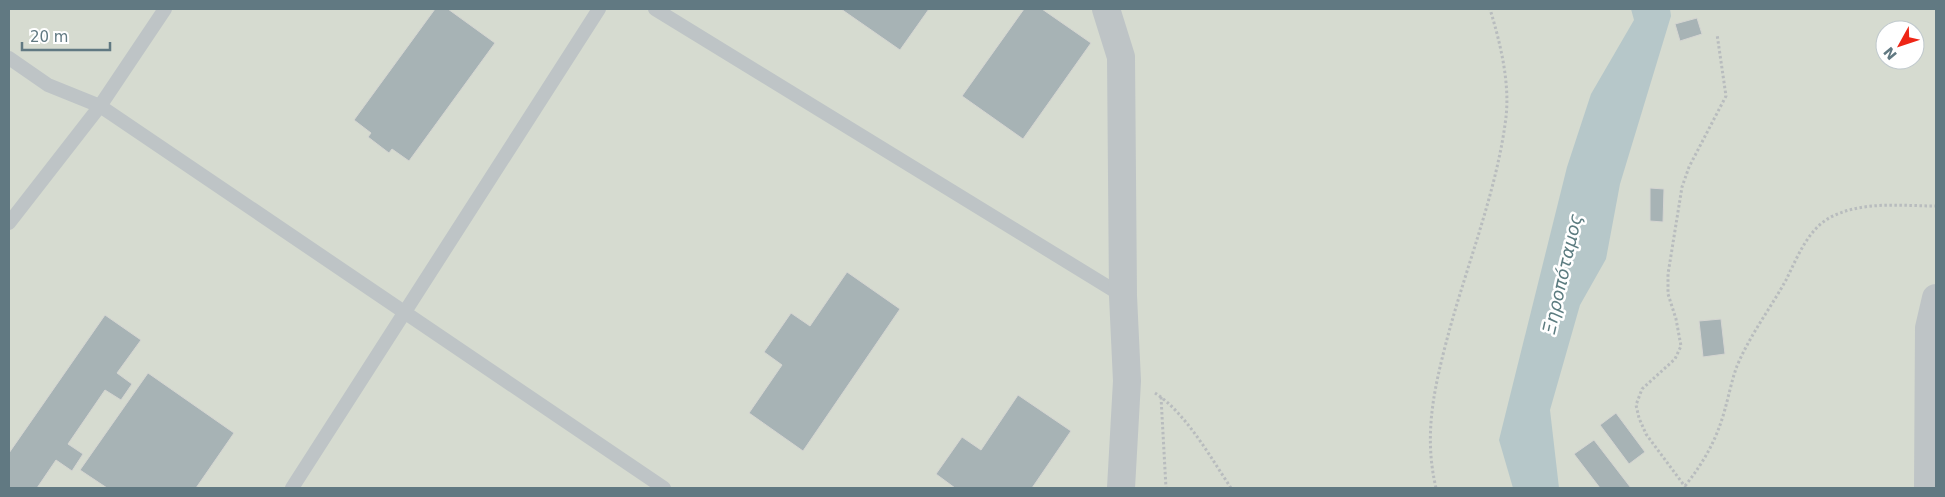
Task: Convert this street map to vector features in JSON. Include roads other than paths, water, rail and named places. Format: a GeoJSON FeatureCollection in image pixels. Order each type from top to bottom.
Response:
{"type":"FeatureCollection","features":[{"type":"Feature","properties":{"kind":"street"},"geometry":{"type":"LineString","coordinates":[[1106,9],[1121,57],[1123,296],[1127,381],[1121,488]]}},
{"type":"Feature","properties":{"kind":"street"},"geometry":{"type":"LineString","coordinates":[[1928,488],[1929,328],[1936,298]]}},
{"type":"Feature","properties":{"kind":"lane"},"geometry":{"type":"LineString","coordinates":[[9,223],[100,106],[165,9]]}},
{"type":"Feature","properties":{"kind":"lane"},"geometry":{"type":"LineString","coordinates":[[292,488],[599,9]]}},
{"type":"Feature","properties":{"kind":"lane"},"geometry":{"type":"LineString","coordinates":[[655,9],[1123,296]]}},
{"type":"Feature","properties":{"kind":"lane"},"geometry":{"type":"LineString","coordinates":[[9,58],[48,85],[100,106],[664,488]]}},
{"type":"Feature","properties":{"kind":"water","name":"Ξηροπόταμος"},"geometry":{"type":"Polygon","coordinates":[[[1631,9],[1670,9],[1671,16],[1620,184],[1606,259],[1580,305],[1550,410],[1559,488],[1513,488],[1499,440],[1567,167],[1591,94],[1634,20],[1631,9]]]}}]}
